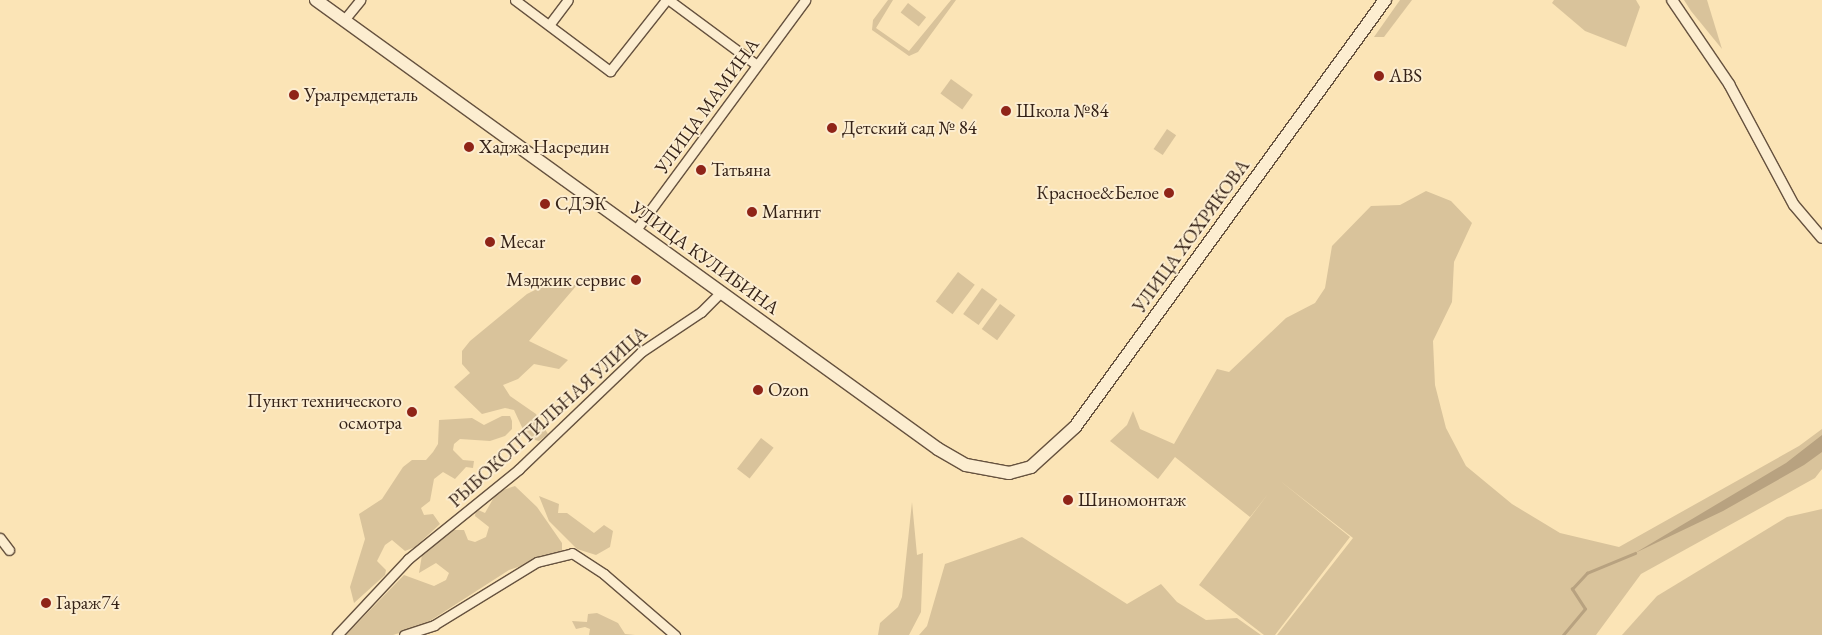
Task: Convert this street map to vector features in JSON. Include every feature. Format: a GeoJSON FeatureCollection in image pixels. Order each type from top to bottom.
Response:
{"type":"FeatureCollection","features":[{"type":"Feature","properties":{"kind":"main road","name":"УЛИЦА КУЛИБИНА"},"geometry":{"type":"LineString","coordinates":[[316,0],[938,449],[966,465],[1009,473]]}},
{"type":"Feature","properties":{"kind":"main road","name":"УЛИЦА ХОХРЯКОВА"},"geometry":{"type":"LineString","coordinates":[[1009,473],[1031,467],[1075,427],[1385,0]]}},
{"type":"Feature","properties":{"kind":"street"},"geometry":{"type":"LineString","coordinates":[[344,20],[360,0]]}},
{"type":"Feature","properties":{"kind":"street"},"geometry":{"type":"LineString","coordinates":[[515,0],[610,71],[668,0],[757,65]]}},
{"type":"Feature","properties":{"kind":"street"},"geometry":{"type":"LineString","coordinates":[[549,25],[568,0]]}},
{"type":"Feature","properties":{"kind":"street","name":"УЛИЦА МАМИНА"},"geometry":{"type":"LineString","coordinates":[[635,231],[805,0]]}},
{"type":"Feature","properties":{"kind":"street"},"geometry":{"type":"LineString","coordinates":[[1672,0],[1729,84],[1794,205],[1822,238]]}},
{"type":"Feature","properties":{"kind":"street","name":"РЫБОКОПТИЛЬНАЯ УЛИЦА"},"geometry":{"type":"LineString","coordinates":[[337,635],[408,559],[519,469],[640,352],[701,312],[720,293]]}},
{"type":"Feature","properties":{"kind":"street"},"geometry":{"type":"LineString","coordinates":[[0,538],[9,550]]}},
{"type":"Feature","properties":{"kind":"street"},"geometry":{"type":"LineString","coordinates":[[404,635],[434,626],[537,562],[572,553],[604,574],[675,635]]}},
{"type":"Feature","properties":{"kind":"shaded area"},"geometry":{"type":"Polygon","coordinates":[[[888,0],[893,0],[876,28],[909,51],[951,0],[956,0],[918,52],[909,56],[872,30],[873,20],[888,0]]]}},
{"type":"Feature","properties":{"kind":"shaded area"},"geometry":{"type":"Polygon","coordinates":[[[1400,0],[1412,0],[1384,37],[1374,37],[1400,0]]]}},
{"type":"Feature","properties":{"kind":"shaded area"},"geometry":{"type":"Polygon","coordinates":[[[1554,0],[1636,0],[1640,7],[1626,47],[1585,31],[1552,3],[1554,0]]]}},
{"type":"Feature","properties":{"kind":"shaded area"},"geometry":{"type":"Polygon","coordinates":[[[1684,0],[1707,0],[1722,49],[1691,11],[1684,0]]]}},
{"type":"Feature","properties":{"kind":"shaded area"},"geometry":{"type":"Polygon","coordinates":[[[908,3],[926,17],[919,27],[901,12],[908,3]]]}},
{"type":"Feature","properties":{"kind":"shaded area"},"geometry":{"type":"Polygon","coordinates":[[[951,79],[973,95],[962,109],[940,94],[951,79]]]}},
{"type":"Feature","properties":{"kind":"shaded area"},"geometry":{"type":"Polygon","coordinates":[[[1167,129],[1176,135],[1163,155],[1154,149],[1167,129]]]}},
{"type":"Feature","properties":{"kind":"shaded area"},"geometry":{"type":"Polygon","coordinates":[[[1426,191],[1451,201],[1472,223],[1454,262],[1452,302],[1433,341],[1435,385],[1446,428],[1466,466],[1512,504],[1560,533],[1619,547],[1799,446],[1822,429],[1822,469],[1815,478],[1641,574],[1596,635],[1277,635],[1353,538],[1279,480],[1350,537],[1275,635],[1264,635],[1199,585],[1268,494],[1250,517],[1175,457],[1158,479],[1110,441],[1127,425],[1133,411],[1140,429],[1174,444],[1217,369],[1229,372],[1286,318],[1315,303],[1325,288],[1332,246],[1371,206],[1400,205],[1426,191]]]}},
{"type":"Feature","properties":{"kind":"shaded area"},"geometry":{"type":"Polygon","coordinates":[[[958,272],[975,285],[953,314],[936,302],[958,272]]]}},
{"type":"Feature","properties":{"kind":"shaded area"},"geometry":{"type":"Polygon","coordinates":[[[545,285],[577,285],[529,341],[568,360],[559,369],[534,364],[518,379],[503,385],[510,396],[536,414],[548,434],[539,441],[527,438],[514,410],[505,408],[482,414],[454,387],[470,373],[462,364],[462,351],[470,341],[527,294],[545,285]]]}},
{"type":"Feature","properties":{"kind":"shaded area"},"geometry":{"type":"Polygon","coordinates":[[[982,288],[997,299],[979,325],[963,314],[982,288]]]}},
{"type":"Feature","properties":{"kind":"shaded area"},"geometry":{"type":"Polygon","coordinates":[[[1000,304],[1015,315],[997,340],[982,329],[1000,304]]]}},
{"type":"Feature","properties":{"kind":"shaded area"},"geometry":{"type":"Polygon","coordinates":[[[502,416],[510,416],[512,421],[512,429],[505,436],[490,441],[460,439],[454,444],[453,450],[463,460],[474,461],[473,468],[466,467],[455,479],[443,472],[434,479],[430,501],[421,508],[424,515],[433,514],[440,524],[415,547],[405,551],[392,540],[385,545],[377,561],[386,570],[385,575],[354,603],[350,587],[365,539],[359,514],[382,499],[403,467],[412,460],[426,460],[433,452],[438,444],[439,420],[472,418],[484,425],[502,416]]]}},
{"type":"Feature","properties":{"kind":"shaded area"},"geometry":{"type":"Polygon","coordinates":[[[1822,435],[1822,452],[1804,465],[1723,511],[1635,553],[1786,463],[1822,435]]]}},
{"type":"Feature","properties":{"kind":"shaded area"},"geometry":{"type":"Polygon","coordinates":[[[761,438],[774,448],[750,479],[737,469],[761,438]]]}},
{"type":"Feature","properties":{"kind":"shaded area"},"geometry":{"type":"Polygon","coordinates":[[[515,486],[537,507],[562,543],[562,552],[509,570],[422,626],[393,635],[346,635],[404,575],[434,586],[446,580],[449,573],[436,563],[419,573],[422,555],[453,530],[464,530],[468,540],[475,542],[486,537],[489,527],[475,516],[476,509],[485,513],[497,492],[515,486]]]}},
{"type":"Feature","properties":{"kind":"shaded area"},"geometry":{"type":"Polygon","coordinates":[[[539,496],[559,504],[558,513],[567,513],[594,533],[604,525],[613,531],[610,547],[596,555],[577,549],[549,521],[539,496]]]}},
{"type":"Feature","properties":{"kind":"shaded area"},"geometry":{"type":"Polygon","coordinates":[[[912,502],[917,555],[923,553],[921,612],[909,635],[878,635],[880,623],[898,607],[902,597],[912,502]]]}},
{"type":"Feature","properties":{"kind":"shaded area"},"geometry":{"type":"Polygon","coordinates":[[[1822,509],[1822,635],[1622,635],[1657,596],[1787,517],[1822,509]]]}},
{"type":"Feature","properties":{"kind":"shaded area"},"geometry":{"type":"Polygon","coordinates":[[[1022,537],[1127,604],[1161,584],[1177,602],[1206,620],[1237,618],[1261,635],[919,635],[927,626],[945,564],[1022,537]]]}},
{"type":"Feature","properties":{"kind":"shaded area"},"geometry":{"type":"Polygon","coordinates":[[[597,613],[618,623],[625,634],[635,635],[589,635],[590,629],[585,627],[576,629],[572,621],[587,622],[588,614],[597,613]]]}},
{"type":"Feature","properties":{"kind":"waterway"},"geometry":{"type":"LineString","coordinates":[[1563,635],[1585,609],[1572,589],[1587,573],[1635,553]]}},
{"type":"Feature","properties":{"kind":"place","name":"ABS"},"geometry":{"type":"Point","coordinates":[1379,76]}},
{"type":"Feature","properties":{"kind":"place","name":"Уралремдеталь"},"geometry":{"type":"Point","coordinates":[294,95]}},
{"type":"Feature","properties":{"kind":"place","name":"Школа №84"},"geometry":{"type":"Point","coordinates":[1006,111]}},
{"type":"Feature","properties":{"kind":"place","name":"Детский сад № 84"},"geometry":{"type":"Point","coordinates":[832,128]}},
{"type":"Feature","properties":{"kind":"place","name":"Хаджа Насредин"},"geometry":{"type":"Point","coordinates":[469,147]}},
{"type":"Feature","properties":{"kind":"place","name":"Татьяна"},"geometry":{"type":"Point","coordinates":[701,170]}},
{"type":"Feature","properties":{"kind":"place","name":"Красное&Белое"},"geometry":{"type":"Point","coordinates":[1169,193]}},
{"type":"Feature","properties":{"kind":"place","name":"СДЭК"},"geometry":{"type":"Point","coordinates":[545,204]}},
{"type":"Feature","properties":{"kind":"place","name":"Магнит"},"geometry":{"type":"Point","coordinates":[752,212]}},
{"type":"Feature","properties":{"kind":"place","name":"Mecar"},"geometry":{"type":"Point","coordinates":[490,242]}},
{"type":"Feature","properties":{"kind":"place","name":"Мэджик сервис"},"geometry":{"type":"Point","coordinates":[636,280]}},
{"type":"Feature","properties":{"kind":"place","name":"Ozon"},"geometry":{"type":"Point","coordinates":[758,390]}},
{"type":"Feature","properties":{"kind":"place","name":"Пункт технического осмотра"},"geometry":{"type":"Point","coordinates":[412,412]}},
{"type":"Feature","properties":{"kind":"place","name":"Шиномонтаж"},"geometry":{"type":"Point","coordinates":[1068,500]}},
{"type":"Feature","properties":{"kind":"place","name":"Гараж74"},"geometry":{"type":"Point","coordinates":[46,603]}}]}
